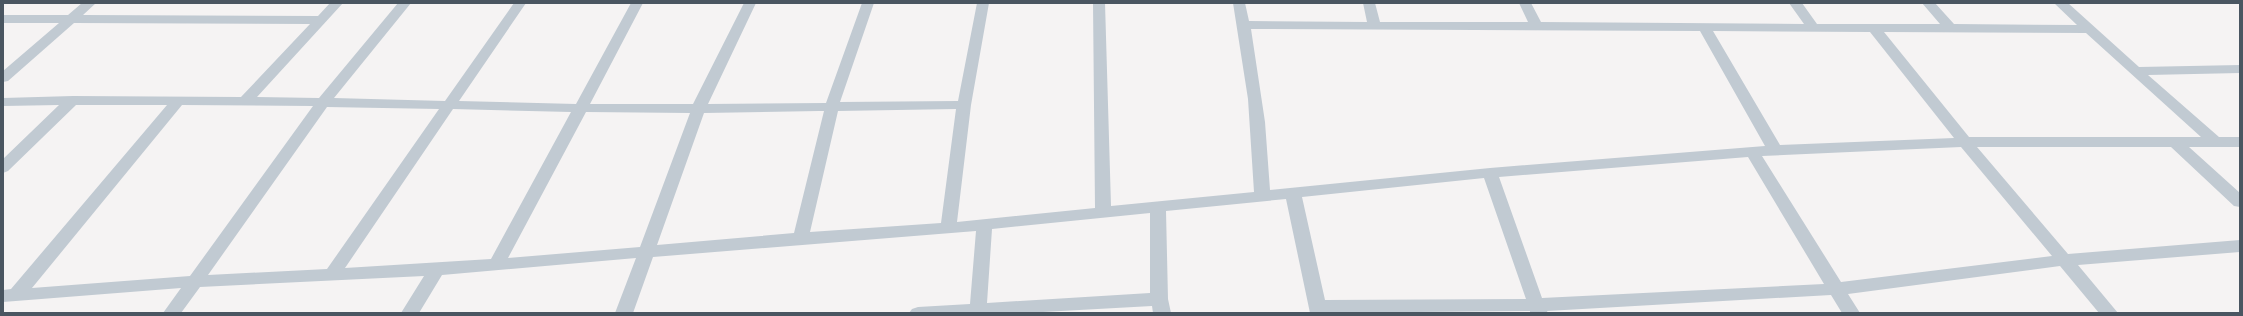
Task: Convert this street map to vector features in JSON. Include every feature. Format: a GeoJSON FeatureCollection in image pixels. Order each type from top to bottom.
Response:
{"type":"FeatureCollection","features":[{"type":"Feature","properties":{"kind":"street"},"geometry":{"type":"LineString","coordinates":[[3,78],[90,3]]}},
{"type":"Feature","properties":{"kind":"street"},"geometry":{"type":"LineString","coordinates":[[244,102],[337,3]]}},
{"type":"Feature","properties":{"kind":"street"},"geometry":{"type":"LineString","coordinates":[[172,313],[323,102],[405,3]]}},
{"type":"Feature","properties":{"kind":"street"},"geometry":{"type":"LineString","coordinates":[[332,274],[520,3]]}},
{"type":"Feature","properties":{"kind":"street"},"geometry":{"type":"LineString","coordinates":[[497,264],[637,3]]}},
{"type":"Feature","properties":{"kind":"street"},"geometry":{"type":"LineString","coordinates":[[624,313],[699,107],[750,3]]}},
{"type":"Feature","properties":{"kind":"street"},"geometry":{"type":"LineString","coordinates":[[801,238],[832,106],[868,3]]}},
{"type":"Feature","properties":{"kind":"street"},"geometry":{"type":"LineString","coordinates":[[948,228],[964,105],[983,3]]}},
{"type":"Feature","properties":{"kind":"street"},"geometry":{"type":"LineString","coordinates":[[1099,3],[1102,212]]}},
{"type":"Feature","properties":{"kind":"street"},"geometry":{"type":"LineString","coordinates":[[1239,3],[1256,93],[1262,149],[1262,196]]}},
{"type":"Feature","properties":{"kind":"street"},"geometry":{"type":"LineString","coordinates":[[1369,3],[1375,26]]}},
{"type":"Feature","properties":{"kind":"street"},"geometry":{"type":"LineString","coordinates":[[1525,3],[1536,26]]}},
{"type":"Feature","properties":{"kind":"street"},"geometry":{"type":"LineString","coordinates":[[1795,3],[1813,27]]}},
{"type":"Feature","properties":{"kind":"street"},"geometry":{"type":"LineString","coordinates":[[1928,3],[1950,28]]}},
{"type":"Feature","properties":{"kind":"street"},"geometry":{"type":"LineString","coordinates":[[2060,3],[2215,142]]}},
{"type":"Feature","properties":{"kind":"street"},"geometry":{"type":"LineString","coordinates":[[3,19],[321,20]]}},
{"type":"Feature","properties":{"kind":"street"},"geometry":{"type":"LineString","coordinates":[[1244,26],[1873,27],[2090,29]]}},
{"type":"Feature","properties":{"kind":"street"},"geometry":{"type":"LineString","coordinates":[[1704,27],[1775,150]]}},
{"type":"Feature","properties":{"kind":"street"},"geometry":{"type":"LineString","coordinates":[[1873,27],[1965,142],[2109,313]]}},
{"type":"Feature","properties":{"kind":"street"},"geometry":{"type":"LineString","coordinates":[[2136,71],[2240,69]]}},
{"type":"Feature","properties":{"kind":"street"},"geometry":{"type":"LineString","coordinates":[[3,102],[73,100],[323,102],[580,108],[964,105]]}},
{"type":"Feature","properties":{"kind":"street"},"geometry":{"type":"LineString","coordinates":[[3,168],[73,100]]}},
{"type":"Feature","properties":{"kind":"street"},"geometry":{"type":"LineString","coordinates":[[10,295],[177,102]]}},
{"type":"Feature","properties":{"kind":"street"},"geometry":{"type":"LineString","coordinates":[[10,295],[196,281],[437,270],[801,238],[948,228],[1490,173],[1775,150],[1965,142],[2240,142]]}},
{"type":"Feature","properties":{"kind":"street"},"geometry":{"type":"LineString","coordinates":[[2175,142],[2240,202]]}},
{"type":"Feature","properties":{"kind":"street"},"geometry":{"type":"LineString","coordinates":[[1752,152],[1851,313]]}},
{"type":"Feature","properties":{"kind":"street"},"geometry":{"type":"LineString","coordinates":[[1490,173],[1537,309]]}},
{"type":"Feature","properties":{"kind":"street"},"geometry":{"type":"LineString","coordinates":[[1293,193],[1318,310],[1537,309],[1836,289],[2064,260],[2240,246]]}},
{"type":"Feature","properties":{"kind":"street"},"geometry":{"type":"LineString","coordinates":[[918,313],[1161,306],[1158,207]]}},
{"type":"Feature","properties":{"kind":"street"},"geometry":{"type":"LineString","coordinates":[[978,311],[984,224]]}},
{"type":"Feature","properties":{"kind":"street"},"geometry":{"type":"LineString","coordinates":[[410,313],[437,270]]}}]}
